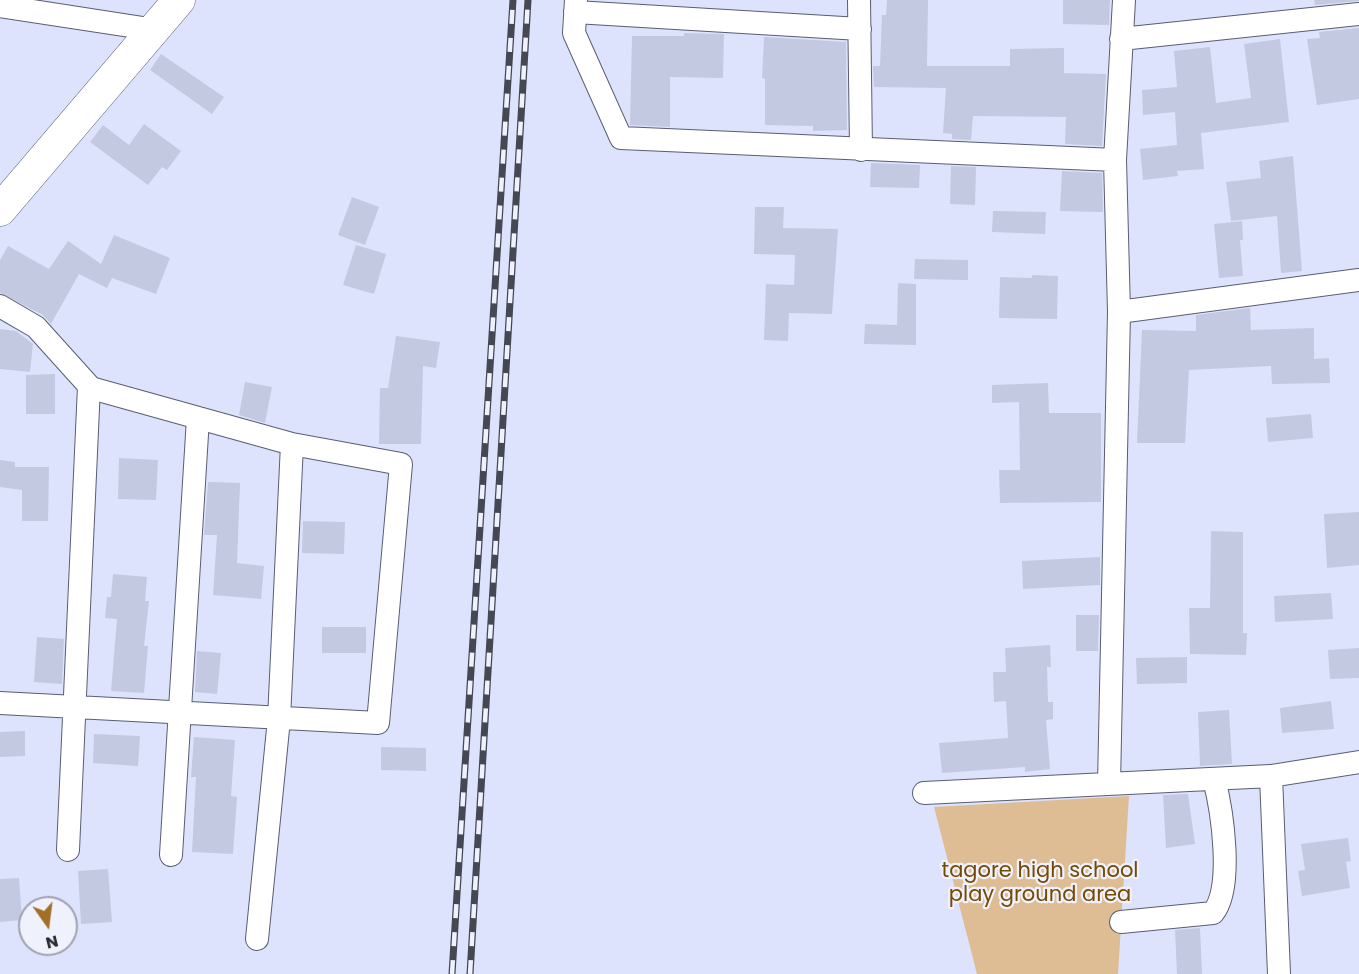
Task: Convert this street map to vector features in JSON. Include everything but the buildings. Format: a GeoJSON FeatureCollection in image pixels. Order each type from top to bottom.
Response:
{"type":"FeatureCollection","features":[{"type":"Feature","properties":{"kind":"main road"},"geometry":{"type":"LineString","coordinates":[[0,210],[156,30],[179,0]]}},
{"type":"Feature","properties":{"kind":"street"},"geometry":{"type":"LineString","coordinates":[[860,0],[861,150]]}},
{"type":"Feature","properties":{"kind":"street"},"geometry":{"type":"LineString","coordinates":[[1109,783],[1119,312],[1115,160],[1124,0]]}},
{"type":"Feature","properties":{"kind":"street"},"geometry":{"type":"LineString","coordinates":[[9,4],[156,30]]}},
{"type":"Feature","properties":{"kind":"street"},"geometry":{"type":"LineString","coordinates":[[860,29],[575,6],[574,33],[621,138],[1115,160]]}},
{"type":"Feature","properties":{"kind":"street"},"geometry":{"type":"LineString","coordinates":[[1121,39],[1359,14]]}},
{"type":"Feature","properties":{"kind":"street"},"geometry":{"type":"LineString","coordinates":[[1119,312],[1359,280]]}},
{"type":"Feature","properties":{"kind":"street"},"geometry":{"type":"LineString","coordinates":[[0,306],[36,327],[89,386],[292,444],[401,464],[378,723],[0,703]]}},
{"type":"Feature","properties":{"kind":"street"},"geometry":{"type":"LineString","coordinates":[[69,850],[89,386]]}},
{"type":"Feature","properties":{"kind":"street"},"geometry":{"type":"LineString","coordinates":[[171,855],[198,418]]}},
{"type":"Feature","properties":{"kind":"street"},"geometry":{"type":"LineString","coordinates":[[257,939],[279,719],[292,444]]}},
{"type":"Feature","properties":{"kind":"street"},"geometry":{"type":"LineString","coordinates":[[924,793],[1271,776],[1359,762]]}},
{"type":"Feature","properties":{"kind":"street"},"geometry":{"type":"LineString","coordinates":[[1271,776],[1279,974]]}},
{"type":"Feature","properties":{"kind":"street"},"geometry":{"type":"LineString","coordinates":[[1121,922],[1213,913],[1220,904],[1224,880],[1221,806],[1214,779]]}},
{"type":"Feature","properties":{"kind":"green space","name":"tagore high school play ground area"},"geometry":{"type":"Polygon","coordinates":[[[1129,796],[1118,974],[977,974],[934,807],[1129,796]]]}},
{"type":"Feature","properties":{"kind":"railway"},"geometry":{"type":"LineString","coordinates":[[452,974],[513,0]]}},
{"type":"Feature","properties":{"kind":"railway"},"geometry":{"type":"LineString","coordinates":[[470,974],[528,0]]}}]}
